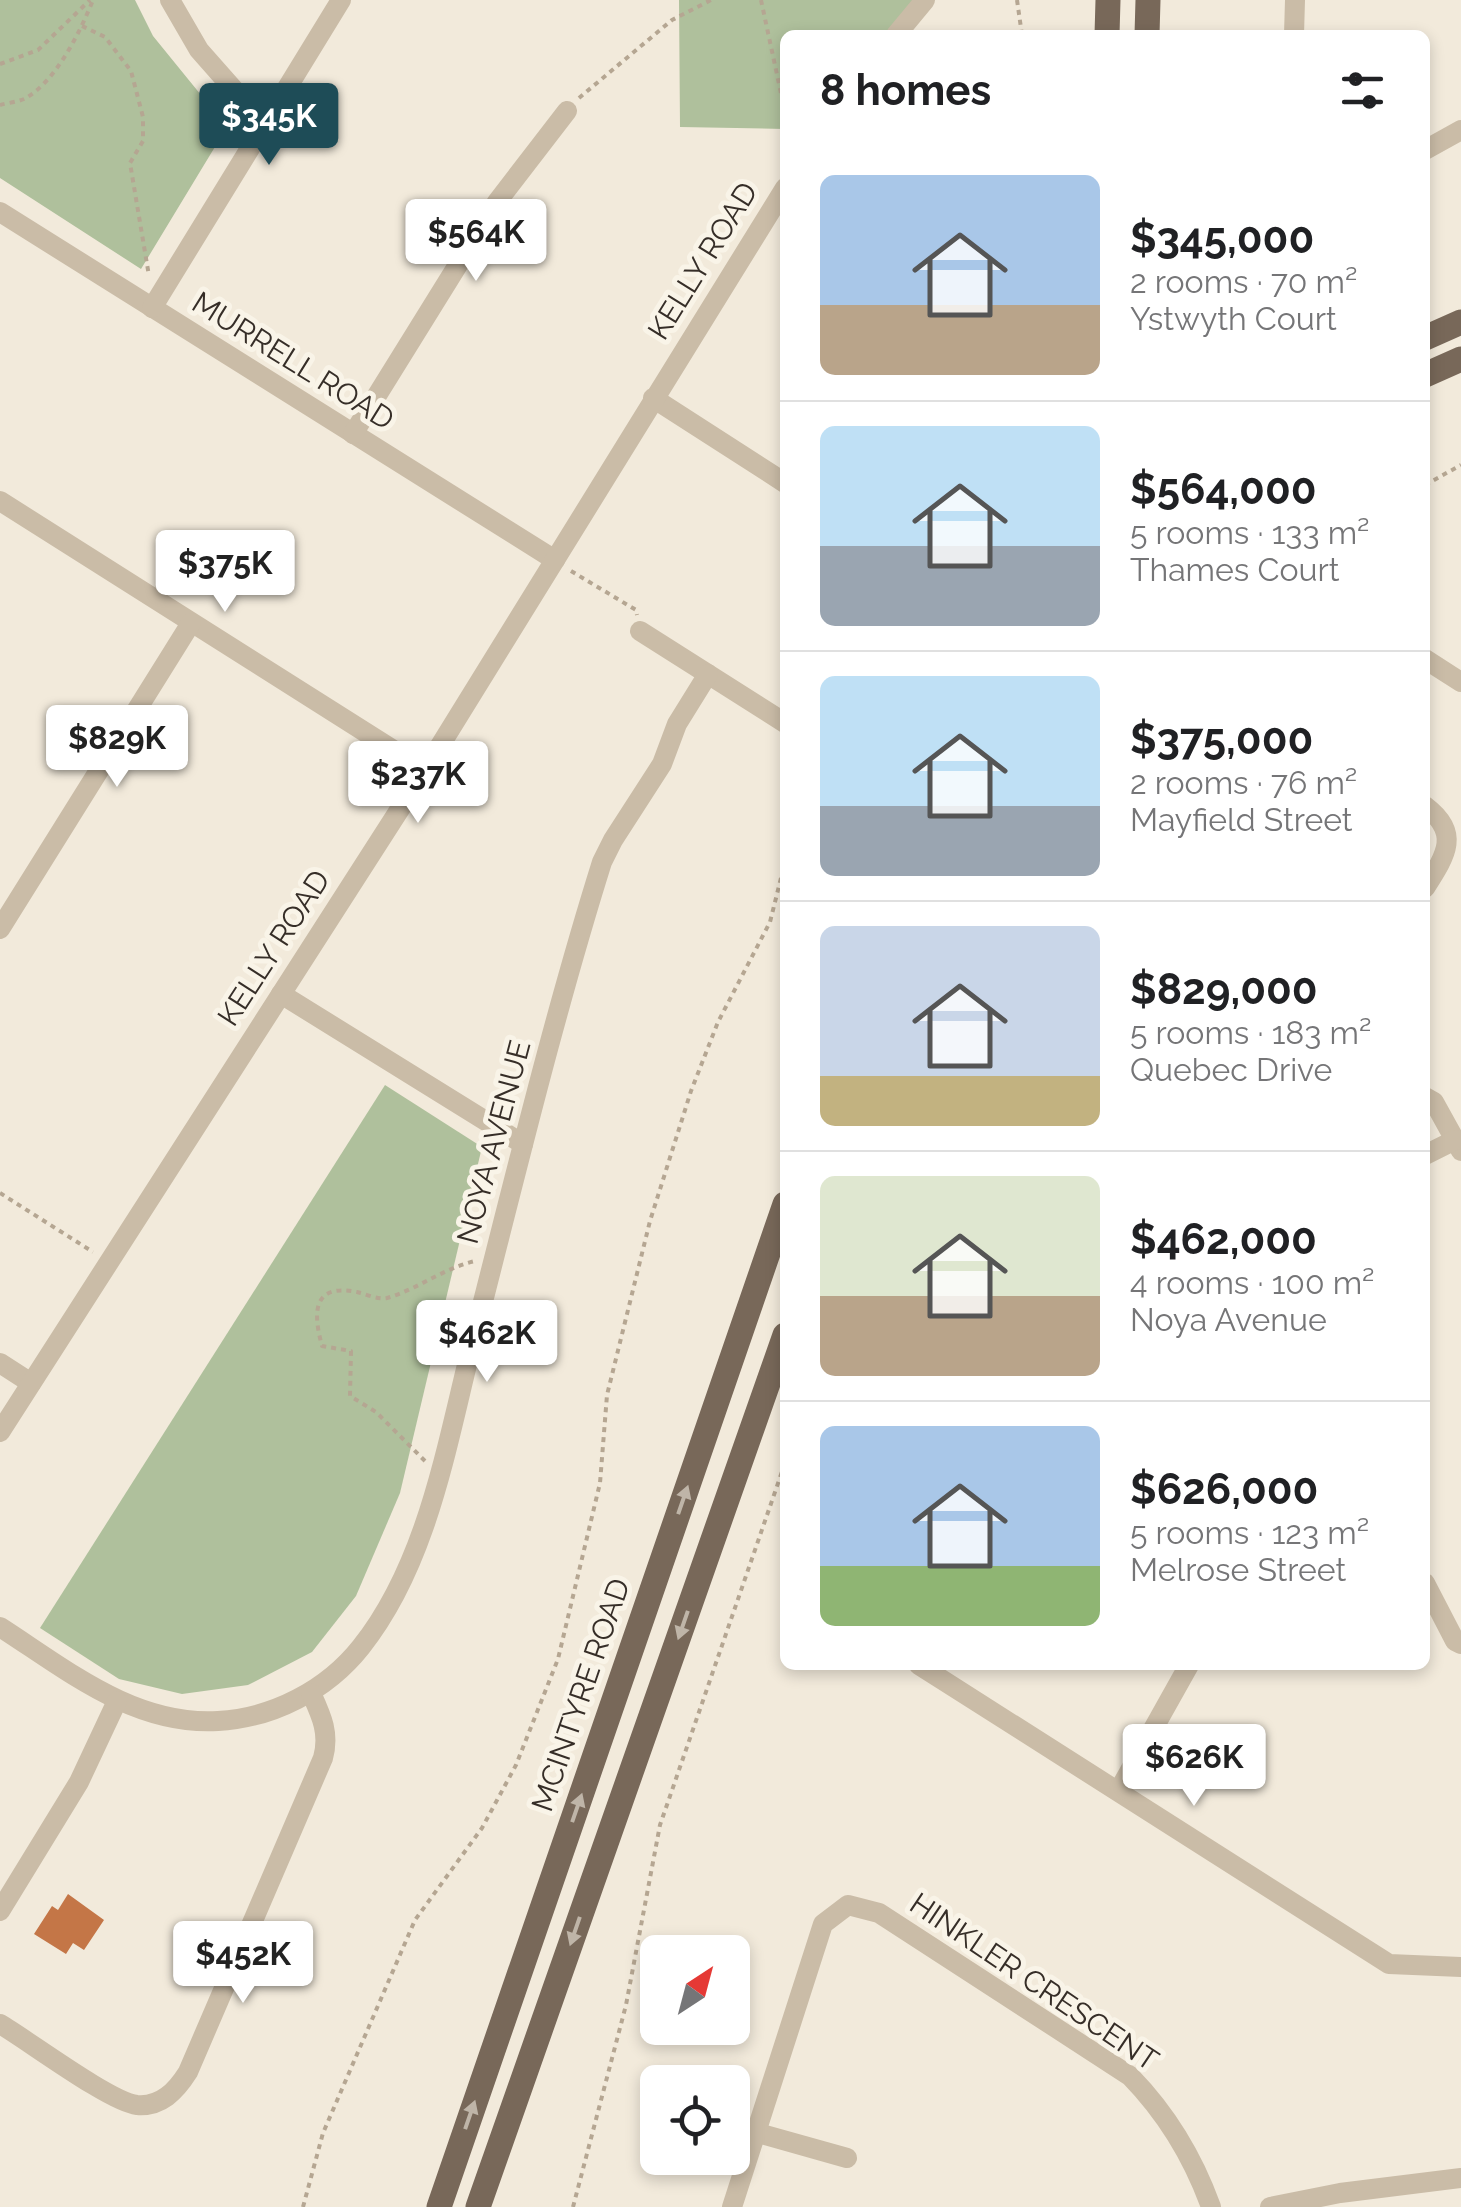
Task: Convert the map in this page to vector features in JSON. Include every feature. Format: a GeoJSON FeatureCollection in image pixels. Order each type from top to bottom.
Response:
{"type":"FeatureCollection","features":[{"type":"Feature","properties":{"kind":"main road"},"geometry":{"type":"LineString","coordinates":[[1107,30],[1108,0]]}},
{"type":"Feature","properties":{"kind":"main road"},"geometry":{"type":"LineString","coordinates":[[1147,30],[1148,0]]}},
{"type":"Feature","properties":{"kind":"main road"},"geometry":{"type":"LineString","coordinates":[[1430,336],[1461,322]]}},
{"type":"Feature","properties":{"kind":"main road"},"geometry":{"type":"LineString","coordinates":[[1430,373],[1461,359]]}},
{"type":"Feature","properties":{"kind":"main road","name":"MCINTYRE ROAD"},"geometry":{"type":"LineString","coordinates":[[438,2207],[780,1218]]}},
{"type":"Feature","properties":{"kind":"main road"},"geometry":{"type":"LineString","coordinates":[[478,2207],[780,1348]]}},
{"type":"Feature","properties":{"kind":"street"},"geometry":{"type":"LineString","coordinates":[[170,0],[199,50],[266,126]]}},
{"type":"Feature","properties":{"kind":"street"},"geometry":{"type":"LineString","coordinates":[[152,308],[341,0]]}},
{"type":"Feature","properties":{"kind":"street"},"geometry":{"type":"LineString","coordinates":[[900,30],[925,0]]}},
{"type":"Feature","properties":{"kind":"street"},"geometry":{"type":"LineString","coordinates":[[1294,0],[1294,30]]}},
{"type":"Feature","properties":{"kind":"street"},"geometry":{"type":"LineString","coordinates":[[354,434],[491,212],[567,111]]}},
{"type":"Feature","properties":{"kind":"street"},"geometry":{"type":"LineString","coordinates":[[1430,147],[1461,130]]}},
{"type":"Feature","properties":{"kind":"street","name":"KELLY ROAD"},"geometry":{"type":"LineString","coordinates":[[0,1432],[424,770],[780,196]]}},
{"type":"Feature","properties":{"kind":"street","name":"MURRELL ROAD"},"geometry":{"type":"LineString","coordinates":[[0,212],[554,560]]}},
{"type":"Feature","properties":{"kind":"street"},"geometry":{"type":"LineString","coordinates":[[652,398],[780,480]]}},
{"type":"Feature","properties":{"kind":"street"},"geometry":{"type":"LineString","coordinates":[[0,501],[424,770]]}},
{"type":"Feature","properties":{"kind":"street"},"geometry":{"type":"LineString","coordinates":[[0,929],[192,623]]}},
{"type":"Feature","properties":{"kind":"street"},"geometry":{"type":"LineString","coordinates":[[640,631],[780,720]]}},
{"type":"Feature","properties":{"kind":"street"},"geometry":{"type":"LineString","coordinates":[[1430,662],[1461,682]]}},
{"type":"Feature","properties":{"kind":"street","name":"NOYA AVENUE"},"geometry":{"type":"LineString","coordinates":[[0,1627],[116,1701],[166,1716],[217,1722],[268,1711],[311,1692],[361,1648],[383,1614],[419,1536],[438,1477],[602,862],[662,764],[677,724],[708,674]]}},
{"type":"Feature","properties":{"kind":"street"},"geometry":{"type":"LineString","coordinates":[[1430,810],[1444,822],[1451,838],[1450,848],[1430,880]]}},
{"type":"Feature","properties":{"kind":"street"},"geometry":{"type":"LineString","coordinates":[[281,994],[524,1144]]}},
{"type":"Feature","properties":{"kind":"street"},"geometry":{"type":"LineString","coordinates":[[1430,1099],[1458,1146],[1430,1154]]}},
{"type":"Feature","properties":{"kind":"street"},"geometry":{"type":"LineString","coordinates":[[0,1363],[31,1382]]}},
{"type":"Feature","properties":{"kind":"street"},"geometry":{"type":"LineString","coordinates":[[1430,1592],[1455,1640],[1461,1644]]}},
{"type":"Feature","properties":{"kind":"street"},"geometry":{"type":"LineString","coordinates":[[927,1670],[1389,1964],[1461,1967]]}},
{"type":"Feature","properties":{"kind":"street"},"geometry":{"type":"LineString","coordinates":[[1119,1790],[1186,1670]]}},
{"type":"Feature","properties":{"kind":"street"},"geometry":{"type":"LineString","coordinates":[[0,2024],[128,2103],[154,2103],[173,2092],[188,2072],[323,1758],[324,1725],[311,1692]]}},
{"type":"Feature","properties":{"kind":"street"},"geometry":{"type":"LineString","coordinates":[[0,1911],[66,1806],[116,1701]]}},
{"type":"Feature","properties":{"kind":"street","name":"HINKLER CRESCENT"},"geometry":{"type":"LineString","coordinates":[[732,2207],[823,1924],[848,1906],[878,1913],[1130,2076],[1160,2106],[1211,2207]]}},
{"type":"Feature","properties":{"kind":"street"},"geometry":{"type":"LineString","coordinates":[[758,2133],[847,2158]]}},
{"type":"Feature","properties":{"kind":"street"},"geometry":{"type":"LineString","coordinates":[[1270,2207],[1340,2192],[1461,2178]]}},
{"type":"Feature","properties":{"kind":"path"},"geometry":{"type":"LineString","coordinates":[[0,105],[25,99],[58,67],[82,26],[91,0]]}},
{"type":"Feature","properties":{"kind":"path"},"geometry":{"type":"LineString","coordinates":[[0,64],[38,50],[91,0]]}},
{"type":"Feature","properties":{"kind":"path"},"geometry":{"type":"LineString","coordinates":[[567,111],[587,89],[672,20],[711,0]]}},
{"type":"Feature","properties":{"kind":"path"},"geometry":{"type":"LineString","coordinates":[[761,0],[780,89]]}},
{"type":"Feature","properties":{"kind":"path"},"geometry":{"type":"LineString","coordinates":[[1017,0],[1021,30]]}},
{"type":"Feature","properties":{"kind":"path"},"geometry":{"type":"LineString","coordinates":[[82,26],[105,37],[131,71],[143,118],[143,140],[130,163],[137,220],[146,245],[152,308]]}},
{"type":"Feature","properties":{"kind":"path"},"geometry":{"type":"LineString","coordinates":[[1430,483],[1461,465]]}},
{"type":"Feature","properties":{"kind":"path"},"geometry":{"type":"LineString","coordinates":[[554,560],[636,610],[640,631]]}},
{"type":"Feature","properties":{"kind":"path"},"geometry":{"type":"LineString","coordinates":[[303,2207],[322,2132],[415,1920],[482,1828],[516,1765],[558,1659],[600,1483],[606,1395],[650,1221],[691,1091],[718,1022],[770,922],[780,882]]}},
{"type":"Feature","properties":{"kind":"path"},"geometry":{"type":"LineString","coordinates":[[0,1193],[109,1262]]}},
{"type":"Feature","properties":{"kind":"path"},"geometry":{"type":"LineString","coordinates":[[438,1477],[397,1430],[350,1396],[351,1351],[322,1346],[315,1320],[318,1303],[327,1293],[345,1290],[383,1300],[463,1264],[494,1256]]}},
{"type":"Feature","properties":{"kind":"path"},"geometry":{"type":"LineString","coordinates":[[573,2207],[626,2006],[660,1824],[780,1478]]}},
{"type":"Feature","properties":{"kind":"green space"},"geometry":{"type":"Polygon","coordinates":[[[0,0],[135,0],[153,36],[227,127],[141,269],[0,178],[0,0]]]}},
{"type":"Feature","properties":{"kind":"green space"},"geometry":{"type":"Polygon","coordinates":[[[679,0],[925,0],[900,30],[780,30],[780,129],[680,127],[679,0]]]}},
{"type":"Feature","properties":{"kind":"green space"},"geometry":{"type":"Polygon","coordinates":[[[385,1085],[482,1147],[400,1493],[356,1596],[312,1652],[248,1685],[182,1694],[119,1679],[40,1628],[385,1085]]]}},
{"type":"Feature","properties":{"kind":"building"},"geometry":{"type":"Polygon","coordinates":[[[68,1894],[104,1920],[84,1950],[73,1943],[66,1954],[34,1934],[52,1906],[58,1910],[68,1894]]]}}]}
